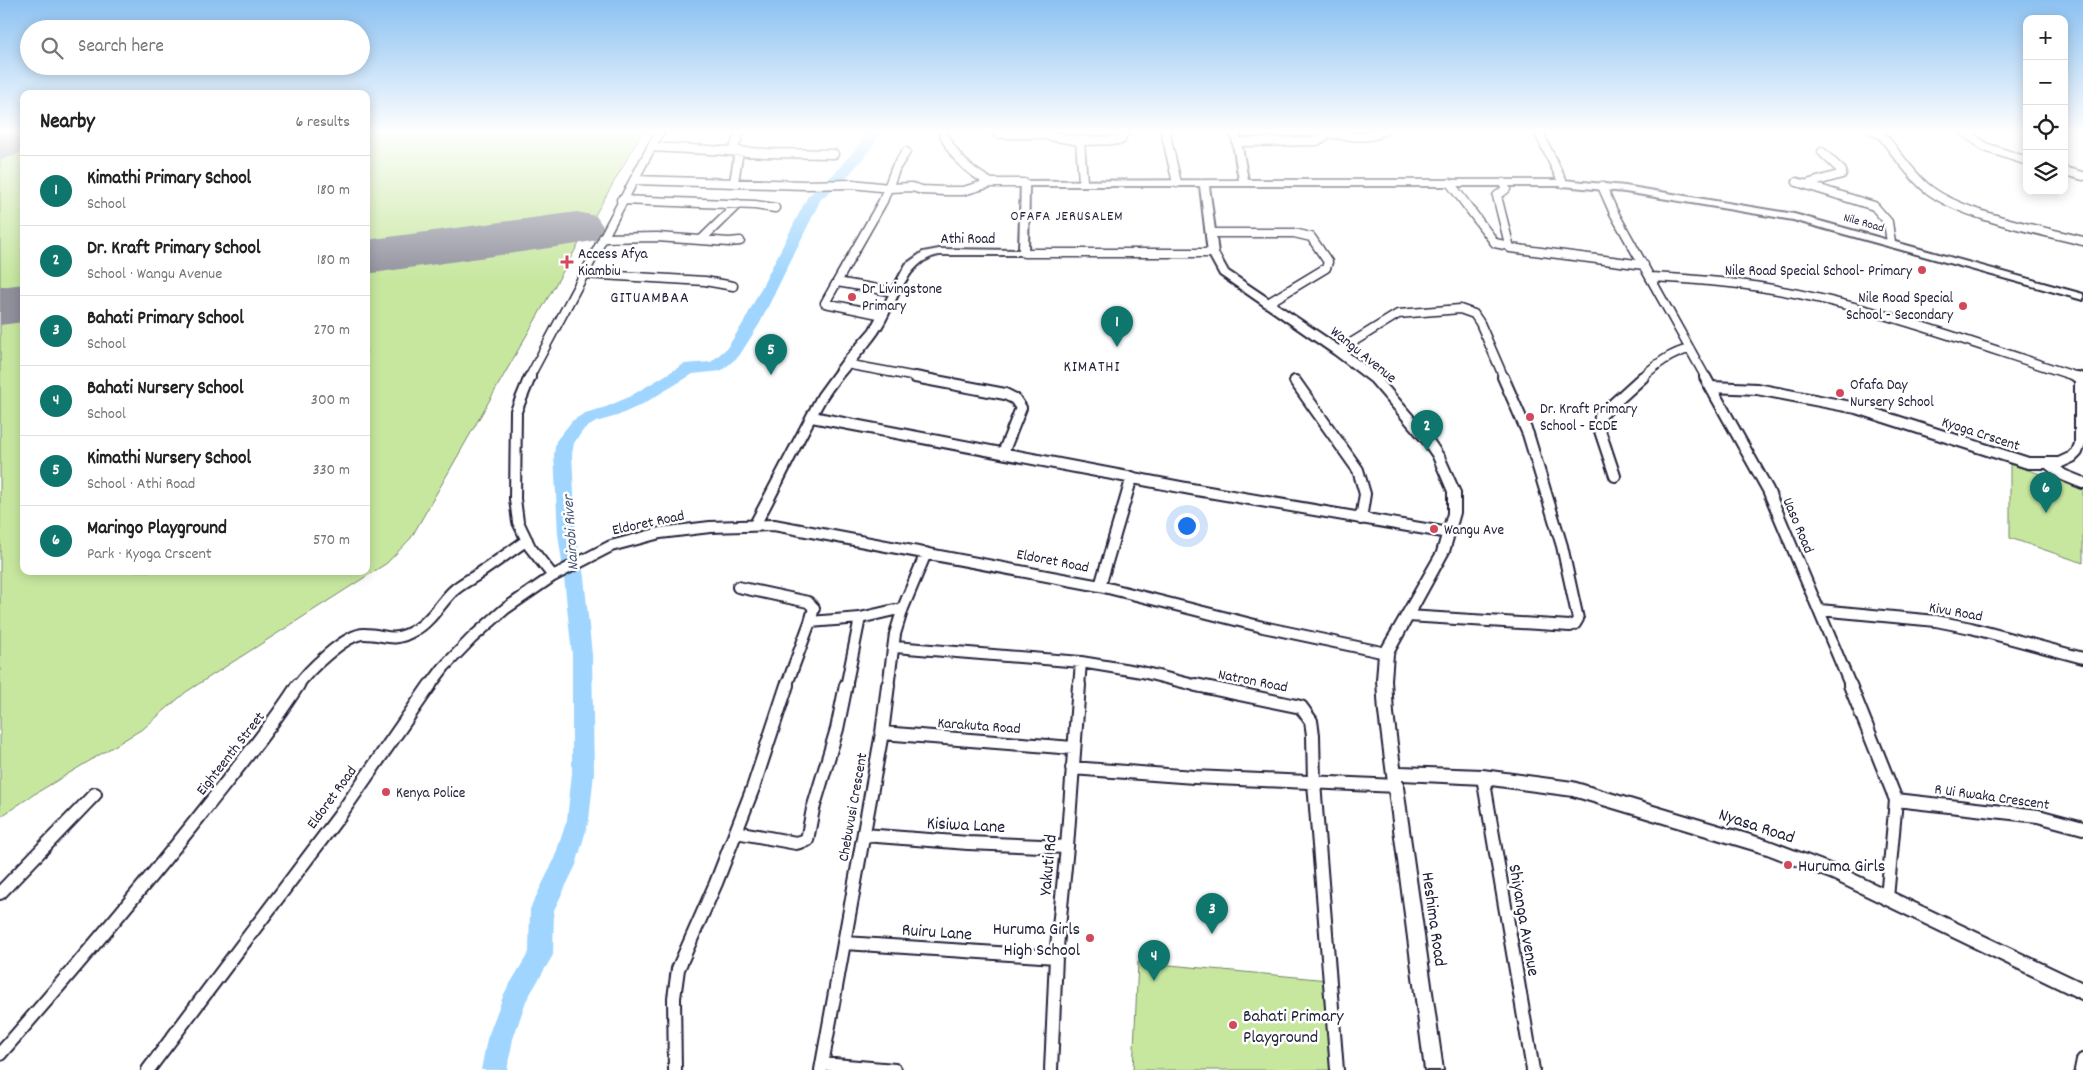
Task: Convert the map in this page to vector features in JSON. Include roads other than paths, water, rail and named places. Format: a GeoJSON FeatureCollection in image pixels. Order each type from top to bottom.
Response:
{"type":"FeatureCollection","features":[{"type":"Feature","properties":{"kind":"street"},"geometry":{"type":"LineString","coordinates":[[556,575],[530,547],[518,522],[515,499],[516,411],[528,380],[633,181]]}},
{"type":"Feature","properties":{"kind":"street"},"geometry":{"type":"LineString","coordinates":[[681,181],[805,186],[852,184],[889,188],[912,187],[922,190],[963,191],[991,183],[1024,183],[1024,253]]}},
{"type":"Feature","properties":{"kind":"street"},"geometry":{"type":"LineString","coordinates":[[883,315],[826,305],[825,303],[891,181]]}},
{"type":"Feature","properties":{"kind":"street"},"geometry":{"type":"LineString","coordinates":[[987,181],[991,183]]}},
{"type":"Feature","properties":{"kind":"street"},"geometry":{"type":"LineString","coordinates":[[1806,184],[1817,181]]}},
{"type":"Feature","properties":{"kind":"street"},"geometry":{"type":"LineString","coordinates":[[1920,181],[1926,188],[1944,201],[1986,215],[2083,241]]}},
{"type":"Feature","properties":{"kind":"street"},"geometry":{"type":"LineString","coordinates":[[1797,182],[1874,206],[1881,211],[1890,225],[1891,243]]}},
{"type":"Feature","properties":{"kind":"street","name":"Nile Road"},"geometry":{"type":"LineString","coordinates":[[1024,183],[1503,183],[1602,186],[1794,217],[2083,297]]}},
{"type":"Feature","properties":{"kind":"street","name":"Wangu Avenue"},"geometry":{"type":"LineString","coordinates":[[1204,183],[1213,253],[1224,273],[1338,351],[1375,379],[1438,456],[1454,492],[1454,513],[1439,563],[1386,653],[1384,680],[1386,713],[1396,780]]}},
{"type":"Feature","properties":{"kind":"street"},"geometry":{"type":"LineString","coordinates":[[1450,183],[1495,243],[1509,246],[1512,249],[1528,249],[1644,265]]}},
{"type":"Feature","properties":{"kind":"street"},"geometry":{"type":"LineString","coordinates":[[1503,183],[1506,190],[1497,196],[1509,246]]}},
{"type":"Feature","properties":{"kind":"street","name":"Uaso Road"},"geometry":{"type":"LineString","coordinates":[[1602,186],[1613,211],[1768,490],[1820,610],[1896,800],[1888,898]]}},
{"type":"Feature","properties":{"kind":"street"},"geometry":{"type":"LineString","coordinates":[[622,200],[738,204],[775,208]]}},
{"type":"Feature","properties":{"kind":"street"},"geometry":{"type":"LineString","coordinates":[[701,240],[738,204]]}},
{"type":"Feature","properties":{"kind":"street"},"geometry":{"type":"LineString","coordinates":[[1211,233],[1301,234],[1311,237],[1328,262],[1326,268],[1268,303]]}},
{"type":"Feature","properties":{"kind":"street"},"geometry":{"type":"LineString","coordinates":[[602,238],[657,237],[740,241]]}},
{"type":"Feature","properties":{"kind":"street","name":"Athi Road"},"geometry":{"type":"LineString","coordinates":[[755,525],[822,397],[846,364],[861,348],[883,315],[910,266],[927,254],[1213,253]]}},
{"type":"Feature","properties":{"kind":"street"},"geometry":{"type":"LineString","coordinates":[[584,274],[705,281],[733,286]]}},
{"type":"Feature","properties":{"kind":"street"},"geometry":{"type":"LineString","coordinates":[[1651,277],[1718,280],[1803,295],[1870,312],[2081,379]]}},
{"type":"Feature","properties":{"kind":"street"},"geometry":{"type":"LineString","coordinates":[[837,282],[895,292]]}},
{"type":"Feature","properties":{"kind":"street"},"geometry":{"type":"LineString","coordinates":[[1338,351],[1398,314],[1451,308],[1467,310],[1474,314],[1480,323],[1528,434],[1562,546],[1578,619],[1576,624],[1570,626],[1408,616]]}},
{"type":"Feature","properties":{"kind":"street"},"geometry":{"type":"LineString","coordinates":[[1615,476],[1599,428],[1600,416],[1658,364],[1679,351],[1690,349]]}},
{"type":"Feature","properties":{"kind":"street"},"geometry":{"type":"LineString","coordinates":[[846,364],[1005,394],[1015,399],[1020,403],[1021,408],[1003,453]]}},
{"type":"Feature","properties":{"kind":"street","name":"Kyoga Crscent"},"geometry":{"type":"LineString","coordinates":[[1712,387],[1758,389],[1856,408],[1893,418],[2028,463],[2050,465],[2079,458],[2081,379]]}},
{"type":"Feature","properties":{"kind":"street"},"geometry":{"type":"LineString","coordinates":[[1295,381],[1358,470],[1365,486],[1366,496],[1360,519]]}},
{"type":"Feature","properties":{"kind":"street"},"geometry":{"type":"LineString","coordinates":[[812,417],[1360,519],[1449,533]]}},
{"type":"Feature","properties":{"kind":"street"},"geometry":{"type":"LineString","coordinates":[[2050,465],[2063,475],[2083,483]]}},
{"type":"Feature","properties":{"kind":"street"},"geometry":{"type":"LineString","coordinates":[[1100,586],[1132,477]]}},
{"type":"Feature","properties":{"kind":"street","name":"Eldoret Road"},"geometry":{"type":"LineString","coordinates":[[148,1070],[340,815],[408,715],[444,667],[472,638],[505,609],[556,575],[611,546],[660,533],[710,527],[755,525],[790,528],[1100,586],[1263,627],[1386,653]]}},
{"type":"Feature","properties":{"kind":"street","name":"Eighteenth Street"},"geometry":{"type":"LineString","coordinates":[[0,1054],[84,958],[180,841],[274,722],[305,675],[323,661],[337,646],[356,635],[366,634],[391,639],[404,636],[418,628],[453,590],[527,540]]}},
{"type":"Feature","properties":{"kind":"street","name":"Chebuvusi Crescent"},"geometry":{"type":"LineString","coordinates":[[821,1067],[882,733],[895,647],[895,634],[903,608],[926,553]]}},
{"type":"Feature","properties":{"kind":"street"},"geometry":{"type":"LineString","coordinates":[[675,1070],[673,1041],[674,998],[678,969],[736,832],[814,608],[808,602],[738,587]]}},
{"type":"Feature","properties":{"kind":"street"},"geometry":{"type":"LineString","coordinates":[[810,622],[860,618],[903,608]]}},
{"type":"Feature","properties":{"kind":"street","name":"Kivu Road"},"geometry":{"type":"LineString","coordinates":[[1820,610],[1936,621],[1990,633],[2083,658]]}},
{"type":"Feature","properties":{"kind":"street"},"geometry":{"type":"LineString","coordinates":[[736,832],[796,843],[807,840],[813,809],[837,728],[860,618]]}},
{"type":"Feature","properties":{"kind":"street","name":"Natron Road"},"geometry":{"type":"LineString","coordinates":[[895,647],[1081,662],[1142,672],[1180,682],[1302,707],[1311,721],[1313,735],[1314,784],[1337,1070]]}},
{"type":"Feature","properties":{"kind":"street","name":"Yakuti Rd"},"geometry":{"type":"LineString","coordinates":[[1051,1070],[1056,957],[1067,847],[1081,662]]}},
{"type":"Feature","properties":{"kind":"street","name":"Karakuta Road"},"geometry":{"type":"LineString","coordinates":[[882,733],[1073,748]]}},
{"type":"Feature","properties":{"kind":"street"},"geometry":{"type":"LineString","coordinates":[[1072,768],[1314,784],[1396,780]]}},
{"type":"Feature","properties":{"kind":"street","name":"Nyasa Road"},"geometry":{"type":"LineString","coordinates":[[1396,780],[1483,777],[1573,789],[1683,821],[1803,861],[1888,898],[2083,992]]}},
{"type":"Feature","properties":{"kind":"street","name":"Shiyanga Avenue"},"geometry":{"type":"LineString","coordinates":[[1483,777],[1533,1070]]}},
{"type":"Feature","properties":{"kind":"street","name":"Heshima Road"},"geometry":{"type":"LineString","coordinates":[[1396,780],[1434,1070]]}},
{"type":"Feature","properties":{"kind":"street"},"geometry":{"type":"LineString","coordinates":[[0,893],[95,794]]}},
{"type":"Feature","properties":{"kind":"street","name":"R Ui Rwaka Crescent"},"geometry":{"type":"LineString","coordinates":[[1896,800],[2038,816],[2083,828]]}},
{"type":"Feature","properties":{"kind":"street","name":"Kisiwa Lane"},"geometry":{"type":"LineString","coordinates":[[864,835],[1067,847]]}},
{"type":"Feature","properties":{"kind":"street","name":"Ruiru Lane"},"geometry":{"type":"LineString","coordinates":[[845,943],[1056,957]]}},
{"type":"Feature","properties":{"kind":"street"},"geometry":{"type":"LineString","coordinates":[[2081,1070],[2083,1060]]}},
{"type":"Feature","properties":{"kind":"street"},"geometry":{"type":"LineString","coordinates":[[821,1067],[895,1070]]}},
{"type":"Feature","properties":{"kind":"waterway","name":"Nairobi River"},"geometry":{"type":"LineString","coordinates":[[494,1070],[500,1039],[516,994],[541,955],[542,909],[564,865],[578,820],[583,773],[582,655],[574,577],[567,534],[563,454],[565,441],[578,425],[591,417],[611,412],[635,401],[690,368],[715,367],[733,352],[752,323],[774,276],[795,239],[809,206],[815,196],[834,181]]}},
{"type":"Feature","properties":{"kind":"place","name":"Access Afya Kiambiu"},"geometry":{"type":"Point","coordinates":[567,262]}},
{"type":"Feature","properties":{"kind":"place","name":"Nile Road Special School- Primary"},"geometry":{"type":"Point","coordinates":[1922,270]}},
{"type":"Feature","properties":{"kind":"place","name":"Dr Livingstone Primary"},"geometry":{"type":"Point","coordinates":[852,297]}},
{"type":"Feature","properties":{"kind":"place","name":"Nile Road Special School - Secondary"},"geometry":{"type":"Point","coordinates":[1963,306]}},
{"type":"Feature","properties":{"kind":"place","name":"Kimathi Primary School"},"geometry":{"type":"Point","coordinates":[1117,347]}},
{"type":"Feature","properties":{"kind":"place","name":"Kimathi Nursery School"},"geometry":{"type":"Point","coordinates":[771,375]}},
{"type":"Feature","properties":{"kind":"place","name":"Ofafa Day Nursery School"},"geometry":{"type":"Point","coordinates":[1840,393]}},
{"type":"Feature","properties":{"kind":"place","name":"Dr. Kraft Primary School - ECDE"},"geometry":{"type":"Point","coordinates":[1530,417]}},
{"type":"Feature","properties":{"kind":"place","name":"Dr. Kraft Primary School"},"geometry":{"type":"Point","coordinates":[1427,451]}},
{"type":"Feature","properties":{"kind":"place","name":"Maringo Playground"},"geometry":{"type":"Point","coordinates":[2046,513]}},
{"type":"Feature","properties":{"kind":"place","name":"Wangu Ave"},"geometry":{"type":"Point","coordinates":[1434,529]}},
{"type":"Feature","properties":{"kind":"place","name":"Kenya Police"},"geometry":{"type":"Point","coordinates":[386,792]}},
{"type":"Feature","properties":{"kind":"place","name":"Huruma Girls"},"geometry":{"type":"Point","coordinates":[1788,865]}},
{"type":"Feature","properties":{"kind":"place","name":"Bahati Primary School"},"geometry":{"type":"Point","coordinates":[1212,934]}},
{"type":"Feature","properties":{"kind":"place","name":"Huruma Girls High School"},"geometry":{"type":"Point","coordinates":[1090,938]}},
{"type":"Feature","properties":{"kind":"place","name":"Bahati Nursery School"},"geometry":{"type":"Point","coordinates":[1154,981]}},
{"type":"Feature","properties":{"kind":"place","name":"Bahati Primary Playground"},"geometry":{"type":"Point","coordinates":[1233,1025]}},
{"type":"Feature","properties":{"kind":"district","name":"OFAFA JERUSALEM"},"geometry":{"type":"Point","coordinates":[1067,215]}},
{"type":"Feature","properties":{"kind":"district","name":"GITUAMBAA"},"geometry":{"type":"Point","coordinates":[650,296]}},
{"type":"Feature","properties":{"kind":"district","name":"KIMATHI"},"geometry":{"type":"Point","coordinates":[1092,365]}}]}
